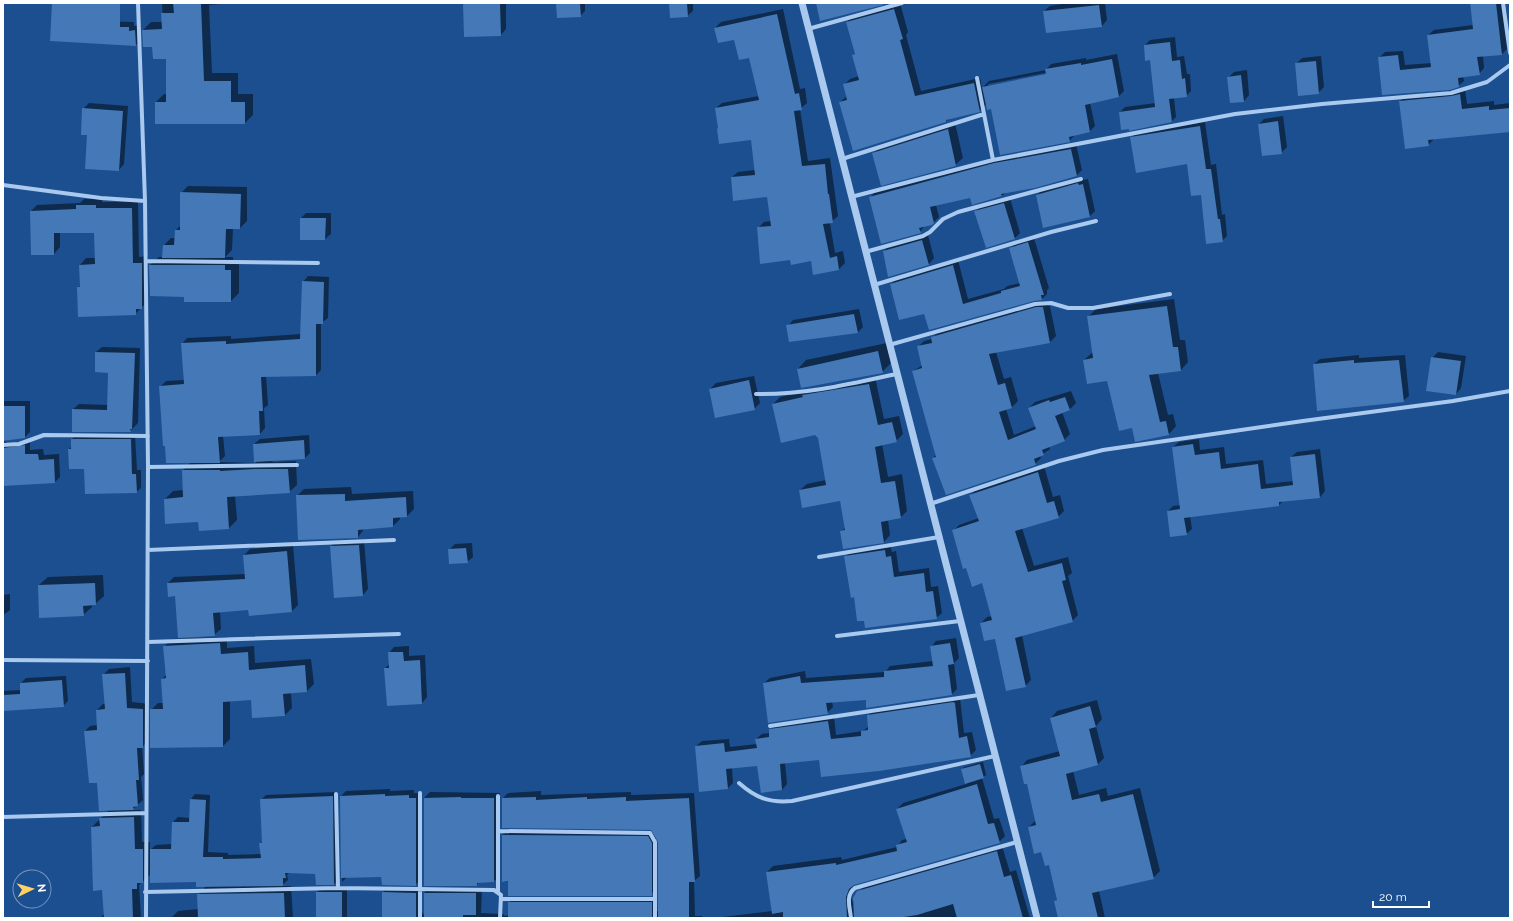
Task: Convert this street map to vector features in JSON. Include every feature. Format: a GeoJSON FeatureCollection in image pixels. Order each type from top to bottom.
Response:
{"type":"FeatureCollection","features":[{"type":"Feature","properties":{"kind":"street"},"geometry":{"type":"LineString","coordinates":[[138,3],[145,201],[148,436],[146,918]]}},
{"type":"Feature","properties":{"kind":"street"},"geometry":{"type":"LineString","coordinates":[[802,3],[873,285],[1037,918]]}},
{"type":"Feature","properties":{"kind":"street"},"geometry":{"type":"LineString","coordinates":[[808,29],[902,3]]}},
{"type":"Feature","properties":{"kind":"street"},"geometry":{"type":"LineString","coordinates":[[1503,3],[1510,53]]}},
{"type":"Feature","properties":{"kind":"street"},"geometry":{"type":"LineString","coordinates":[[851,198],[993,160],[1235,114],[1322,104],[1450,93],[1487,82],[1510,65]]}},
{"type":"Feature","properties":{"kind":"street"},"geometry":{"type":"LineString","coordinates":[[977,78],[993,160]]}},
{"type":"Feature","properties":{"kind":"street"},"geometry":{"type":"LineString","coordinates":[[842,160],[984,114]]}},
{"type":"Feature","properties":{"kind":"street"},"geometry":{"type":"LineString","coordinates":[[865,252],[923,236],[930,232],[943,218],[958,212],[1081,179]]}},
{"type":"Feature","properties":{"kind":"street"},"geometry":{"type":"LineString","coordinates":[[3,185],[101,198],[145,201]]}},
{"type":"Feature","properties":{"kind":"street"},"geometry":{"type":"LineString","coordinates":[[873,285],[1051,232],[1096,222]]}},
{"type":"Feature","properties":{"kind":"street"},"geometry":{"type":"LineString","coordinates":[[146,260],[318,263]]}},
{"type":"Feature","properties":{"kind":"street"},"geometry":{"type":"LineString","coordinates":[[889,345],[1036,304],[1051,303],[1068,308],[1093,308],[1170,294]]}},
{"type":"Feature","properties":{"kind":"street"},"geometry":{"type":"LineString","coordinates":[[756,394],[781,395],[812,391],[896,374]]}},
{"type":"Feature","properties":{"kind":"street"},"geometry":{"type":"LineString","coordinates":[[930,505],[1052,463],[1103,450],[1304,421],[1453,402],[1510,391]]}},
{"type":"Feature","properties":{"kind":"street"},"geometry":{"type":"LineString","coordinates":[[3,444],[19,444],[44,435],[148,436]]}},
{"type":"Feature","properties":{"kind":"street"},"geometry":{"type":"LineString","coordinates":[[148,467],[297,465]]}},
{"type":"Feature","properties":{"kind":"street"},"geometry":{"type":"LineString","coordinates":[[819,557],[939,538]]}},
{"type":"Feature","properties":{"kind":"street"},"geometry":{"type":"LineString","coordinates":[[148,550],[394,540]]}},
{"type":"Feature","properties":{"kind":"street"},"geometry":{"type":"LineString","coordinates":[[837,636],[960,621]]}},
{"type":"Feature","properties":{"kind":"street"},"geometry":{"type":"LineString","coordinates":[[148,642],[400,634]]}},
{"type":"Feature","properties":{"kind":"street"},"geometry":{"type":"LineString","coordinates":[[3,660],[148,661]]}},
{"type":"Feature","properties":{"kind":"street"},"geometry":{"type":"LineString","coordinates":[[770,726],[979,695]]}},
{"type":"Feature","properties":{"kind":"street"},"geometry":{"type":"LineString","coordinates":[[739,783],[751,793],[764,800],[778,802],[792,801],[995,756]]}},
{"type":"Feature","properties":{"kind":"street"},"geometry":{"type":"LineString","coordinates":[[336,794],[338,888]]}},
{"type":"Feature","properties":{"kind":"street"},"geometry":{"type":"LineString","coordinates":[[420,794],[420,918]]}},
{"type":"Feature","properties":{"kind":"street"},"geometry":{"type":"LineString","coordinates":[[498,796],[498,892],[501,899],[500,918]]}},
{"type":"Feature","properties":{"kind":"street"},"geometry":{"type":"LineString","coordinates":[[3,816],[146,814]]}},
{"type":"Feature","properties":{"kind":"street"},"geometry":{"type":"LineString","coordinates":[[499,831],[650,833],[655,842],[655,918]]}},
{"type":"Feature","properties":{"kind":"street"},"geometry":{"type":"LineString","coordinates":[[851,918],[849,893],[855,888],[1017,842]]}},
{"type":"Feature","properties":{"kind":"street"},"geometry":{"type":"LineString","coordinates":[[145,892],[338,888],[420,888],[494,890],[498,892]]}},
{"type":"Feature","properties":{"kind":"street"},"geometry":{"type":"LineString","coordinates":[[501,899],[655,899]]}},
{"type":"Feature","properties":{"kind":"building"},"geometry":{"type":"Polygon","coordinates":[[[52,3],[120,3],[120,27],[129,27],[129,31],[135,30],[136,46],[50,41],[52,3]]]}},
{"type":"Feature","properties":{"kind":"building"},"geometry":{"type":"Polygon","coordinates":[[[173,3],[201,3],[204,81],[231,81],[231,102],[245,102],[245,124],[155,124],[155,102],[166,102],[166,59],[153,59],[152,47],[143,47],[142,30],[162,29],[161,13],[174,13],[173,3]]]}},
{"type":"Feature","properties":{"kind":"building"},"geometry":{"type":"Polygon","coordinates":[[[463,3],[500,4],[501,36],[464,37],[463,3]]]}},
{"type":"Feature","properties":{"kind":"building"},"geometry":{"type":"Polygon","coordinates":[[[556,3],[580,3],[581,17],[557,18],[556,3]]]}},
{"type":"Feature","properties":{"kind":"building"},"geometry":{"type":"Polygon","coordinates":[[[669,3],[687,3],[688,17],[670,18],[669,3]]]}},
{"type":"Feature","properties":{"kind":"building"},"geometry":{"type":"Polygon","coordinates":[[[816,3],[883,3],[883,5],[820,21],[816,3]]]}},
{"type":"Feature","properties":{"kind":"building"},"geometry":{"type":"Polygon","coordinates":[[[1470,3],[1496,3],[1502,55],[1477,57],[1480,75],[1458,78],[1459,87],[1450,90],[1382,95],[1378,57],[1398,55],[1400,70],[1431,67],[1427,35],[1473,29],[1470,3]]]}},
{"type":"Feature","properties":{"kind":"building"},"geometry":{"type":"Polygon","coordinates":[[[1099,5],[1102,27],[1046,33],[1043,11],[1099,5]]]}},
{"type":"Feature","properties":{"kind":"building"},"geometry":{"type":"Polygon","coordinates":[[[894,9],[903,39],[900,40],[915,96],[974,83],[980,112],[946,120],[946,122],[853,151],[839,102],[847,100],[843,84],[859,80],[852,55],[855,54],[846,22],[894,9]]]}},
{"type":"Feature","properties":{"kind":"building"},"geometry":{"type":"Polygon","coordinates":[[[777,14],[795,94],[799,93],[802,110],[794,111],[802,166],[825,164],[833,223],[823,224],[830,258],[837,256],[839,270],[813,275],[811,261],[791,265],[790,260],[760,264],[757,227],[771,226],[767,197],[733,201],[731,177],[755,175],[751,140],[719,144],[715,108],[759,100],[749,58],[739,60],[734,40],[718,43],[714,28],[777,14]]]}},
{"type":"Feature","properties":{"kind":"building"},"geometry":{"type":"Polygon","coordinates":[[[1170,42],[1172,61],[1180,60],[1182,79],[1185,78],[1187,97],[1169,99],[1172,122],[1129,131],[1129,129],[1121,130],[1119,112],[1155,107],[1150,60],[1145,61],[1144,45],[1170,42]]]}},
{"type":"Feature","properties":{"kind":"building"},"geometry":{"type":"Polygon","coordinates":[[[1112,59],[1119,97],[1085,105],[1090,132],[1069,137],[1070,142],[1000,155],[991,109],[987,110],[982,87],[1046,74],[1045,69],[1081,63],[1081,65],[1112,59]]]}},
{"type":"Feature","properties":{"kind":"building"},"geometry":{"type":"Polygon","coordinates":[[[1316,61],[1319,94],[1298,96],[1295,63],[1316,61]]]}},
{"type":"Feature","properties":{"kind":"building"},"geometry":{"type":"Polygon","coordinates":[[[1241,75],[1244,102],[1230,103],[1227,77],[1241,75]]]}},
{"type":"Feature","properties":{"kind":"building"},"geometry":{"type":"Polygon","coordinates":[[[1460,94],[1462,109],[1489,106],[1489,110],[1510,108],[1510,132],[1428,140],[1429,146],[1405,149],[1399,101],[1460,94]]]}},
{"type":"Feature","properties":{"kind":"building"},"geometry":{"type":"Polygon","coordinates":[[[82,108],[123,111],[119,171],[85,169],[87,135],[81,135],[82,108]]]}},
{"type":"Feature","properties":{"kind":"building"},"geometry":{"type":"Polygon","coordinates":[[[1278,121],[1282,154],[1262,156],[1258,124],[1278,121]]]}},
{"type":"Feature","properties":{"kind":"building"},"geometry":{"type":"Polygon","coordinates":[[[1200,126],[1206,169],[1211,169],[1218,219],[1220,219],[1223,242],[1206,244],[1201,195],[1191,196],[1187,164],[1136,173],[1130,137],[1200,126]]]}},
{"type":"Feature","properties":{"kind":"building"},"geometry":{"type":"Polygon","coordinates":[[[948,129],[956,166],[881,186],[872,153],[948,129]]]}},
{"type":"Feature","properties":{"kind":"building"},"geometry":{"type":"Polygon","coordinates":[[[1071,149],[1077,176],[1035,188],[1001,194],[1002,196],[972,205],[970,198],[930,207],[934,223],[932,225],[919,228],[921,233],[881,244],[869,197],[994,163],[1071,149]]]}},
{"type":"Feature","properties":{"kind":"building"},"geometry":{"type":"Polygon","coordinates":[[[1078,183],[1079,185],[1083,184],[1090,217],[1043,228],[1036,195],[1078,183]]]}},
{"type":"Feature","properties":{"kind":"building"},"geometry":{"type":"Polygon","coordinates":[[[180,192],[241,194],[240,229],[226,229],[225,258],[162,258],[163,245],[174,245],[175,230],[180,230],[180,192]]]}},
{"type":"Feature","properties":{"kind":"building"},"geometry":{"type":"Polygon","coordinates":[[[1004,203],[1015,239],[986,248],[974,211],[1004,203]]]}},
{"type":"Feature","properties":{"kind":"building"},"geometry":{"type":"Polygon","coordinates":[[[76,205],[96,205],[96,208],[132,208],[133,263],[142,263],[142,309],[136,309],[136,315],[78,317],[77,287],[80,287],[79,265],[95,264],[94,233],[54,233],[54,255],[31,255],[30,211],[76,209],[76,205]]]}},
{"type":"Feature","properties":{"kind":"building"},"geometry":{"type":"Polygon","coordinates":[[[300,218],[326,218],[325,240],[300,240],[300,218]]]}},
{"type":"Feature","properties":{"kind":"building"},"geometry":{"type":"Polygon","coordinates":[[[922,240],[929,265],[888,277],[883,251],[922,240]]]}},
{"type":"Feature","properties":{"kind":"building"},"geometry":{"type":"Polygon","coordinates":[[[1028,242],[1044,295],[1041,295],[1042,300],[929,330],[924,314],[899,320],[890,284],[953,265],[963,304],[1001,293],[1001,291],[1020,286],[1009,248],[1028,242]]]}},
{"type":"Feature","properties":{"kind":"building"},"geometry":{"type":"Polygon","coordinates":[[[149,265],[225,265],[225,270],[231,270],[231,302],[184,302],[184,297],[150,296],[149,265]]]}},
{"type":"Feature","properties":{"kind":"building"},"geometry":{"type":"Polygon","coordinates":[[[302,281],[324,282],[323,324],[316,324],[316,376],[261,377],[263,411],[259,411],[260,435],[218,437],[220,463],[166,463],[165,446],[163,446],[159,386],[184,384],[181,343],[226,341],[226,344],[300,339],[302,281]]]}},
{"type":"Feature","properties":{"kind":"building"},"geometry":{"type":"Polygon","coordinates":[[[1167,306],[1173,347],[1178,347],[1181,371],[1149,375],[1160,422],[1166,421],[1169,435],[1135,442],[1132,428],[1119,431],[1107,381],[1087,384],[1083,360],[1093,358],[1087,316],[1167,306]]]}},
{"type":"Feature","properties":{"kind":"building"},"geometry":{"type":"Polygon","coordinates":[[[1036,307],[1043,307],[1050,343],[989,354],[998,385],[1005,383],[1012,408],[999,412],[1008,440],[1036,429],[1028,408],[1049,400],[1050,402],[1065,397],[1070,410],[1055,416],[1065,441],[1042,450],[1044,455],[1034,459],[1036,465],[946,495],[932,458],[936,457],[912,371],[922,368],[917,346],[932,343],[931,337],[1036,307]]]}},
{"type":"Feature","properties":{"kind":"building"},"geometry":{"type":"Polygon","coordinates":[[[854,314],[858,333],[789,342],[786,325],[854,314]]]}},
{"type":"Feature","properties":{"kind":"building"},"geometry":{"type":"Polygon","coordinates":[[[878,351],[883,373],[801,388],[797,369],[878,351]]]}},
{"type":"Feature","properties":{"kind":"building"},"geometry":{"type":"Polygon","coordinates":[[[95,352],[135,353],[131,432],[72,432],[72,409],[107,410],[108,373],[95,372],[95,352]]]}},
{"type":"Feature","properties":{"kind":"building"},"geometry":{"type":"Polygon","coordinates":[[[1431,357],[1461,361],[1456,395],[1426,391],[1431,357]]]}},
{"type":"Feature","properties":{"kind":"building"},"geometry":{"type":"Polygon","coordinates":[[[1354,360],[1354,363],[1399,360],[1404,402],[1317,411],[1313,364],[1354,360]]]}},
{"type":"Feature","properties":{"kind":"building"},"geometry":{"type":"Polygon","coordinates":[[[749,380],[755,410],[715,418],[709,389],[749,380]]]}},
{"type":"Feature","properties":{"kind":"building"},"geometry":{"type":"Polygon","coordinates":[[[869,384],[878,425],[892,422],[897,442],[875,447],[881,483],[895,481],[901,518],[881,522],[884,543],[843,549],[840,531],[845,530],[840,501],[802,508],[799,490],[826,485],[818,438],[815,435],[781,443],[772,404],[803,397],[802,395],[869,384]]]}},
{"type":"Feature","properties":{"kind":"building"},"geometry":{"type":"Polygon","coordinates":[[[3,406],[25,406],[25,438],[3,441],[3,406]]]}},
{"type":"Feature","properties":{"kind":"building"},"geometry":{"type":"Polygon","coordinates":[[[71,439],[131,439],[132,474],[136,474],[137,493],[85,494],[84,469],[69,469],[68,449],[71,449],[71,439]]]}},
{"type":"Feature","properties":{"kind":"building"},"geometry":{"type":"Polygon","coordinates":[[[304,440],[305,459],[254,462],[253,444],[304,440]]]}},
{"type":"Feature","properties":{"kind":"building"},"geometry":{"type":"Polygon","coordinates":[[[1193,444],[1195,455],[1219,452],[1221,469],[1258,464],[1261,489],[1293,485],[1290,457],[1315,454],[1320,498],[1279,502],[1279,506],[1184,518],[1187,535],[1170,537],[1167,511],[1180,509],[1172,447],[1193,444]]]}},
{"type":"Feature","properties":{"kind":"building"},"geometry":{"type":"Polygon","coordinates":[[[25,445],[25,454],[38,454],[39,460],[54,459],[55,483],[3,486],[3,448],[25,445]]]}},
{"type":"Feature","properties":{"kind":"building"},"geometry":{"type":"Polygon","coordinates":[[[288,469],[290,493],[227,497],[229,529],[199,531],[198,522],[165,524],[164,499],[183,497],[182,470],[220,471],[288,469]]]}},
{"type":"Feature","properties":{"kind":"building"},"geometry":{"type":"Polygon","coordinates":[[[1038,472],[1047,503],[1054,501],[1059,518],[1015,531],[1028,572],[1062,563],[1066,580],[1062,581],[1073,622],[1015,638],[1026,687],[1006,691],[995,639],[984,641],[980,623],[992,620],[982,583],[972,587],[966,568],[963,569],[952,530],[979,521],[969,495],[1038,472]]]}},
{"type":"Feature","properties":{"kind":"building"},"geometry":{"type":"Polygon","coordinates":[[[345,494],[345,501],[406,497],[407,517],[393,518],[393,527],[358,530],[358,538],[298,540],[296,495],[345,494]]]}},
{"type":"Feature","properties":{"kind":"building"},"geometry":{"type":"Polygon","coordinates":[[[359,545],[363,596],[334,598],[330,546],[359,545]]]}},
{"type":"Feature","properties":{"kind":"building"},"geometry":{"type":"Polygon","coordinates":[[[466,548],[468,563],[449,564],[448,549],[466,548]]]}},
{"type":"Feature","properties":{"kind":"building"},"geometry":{"type":"Polygon","coordinates":[[[885,550],[886,557],[891,556],[894,577],[924,573],[926,592],[933,591],[937,619],[865,628],[864,621],[857,621],[854,597],[851,598],[844,556],[885,550]]]}},
{"type":"Feature","properties":{"kind":"building"},"geometry":{"type":"Polygon","coordinates":[[[287,551],[292,612],[249,616],[248,610],[213,613],[215,636],[178,638],[175,596],[168,597],[167,583],[245,579],[243,555],[287,551]]]}},
{"type":"Feature","properties":{"kind":"building"},"geometry":{"type":"Polygon","coordinates":[[[95,583],[96,605],[83,606],[84,616],[39,618],[38,585],[95,583]]]}},
{"type":"Feature","properties":{"kind":"building"},"geometry":{"type":"Polygon","coordinates":[[[220,643],[221,654],[248,652],[249,670],[305,665],[307,692],[283,694],[285,716],[252,718],[251,700],[223,702],[223,747],[150,748],[150,709],[163,709],[161,679],[166,678],[163,646],[220,643]]]}},
{"type":"Feature","properties":{"kind":"building"},"geometry":{"type":"Polygon","coordinates":[[[950,643],[954,664],[948,665],[952,695],[866,708],[866,700],[826,703],[828,714],[768,723],[763,683],[800,676],[801,683],[884,677],[884,671],[933,666],[930,646],[950,643]]]}},
{"type":"Feature","properties":{"kind":"building"},"geometry":{"type":"Polygon","coordinates":[[[388,652],[403,652],[404,661],[420,660],[422,704],[387,706],[384,668],[389,668],[388,652]]]}},
{"type":"Feature","properties":{"kind":"building"},"geometry":{"type":"Polygon","coordinates":[[[125,673],[127,708],[143,709],[143,748],[137,748],[139,780],[136,780],[138,806],[133,807],[134,810],[99,811],[97,783],[89,783],[84,731],[97,730],[96,710],[105,709],[102,674],[125,673]]]}},
{"type":"Feature","properties":{"kind":"building"},"geometry":{"type":"Polygon","coordinates":[[[62,680],[64,707],[3,711],[3,695],[20,694],[20,683],[62,680]]]}},
{"type":"Feature","properties":{"kind":"building"},"geometry":{"type":"Polygon","coordinates":[[[953,702],[955,703],[959,738],[967,736],[971,757],[879,771],[821,777],[819,760],[780,764],[782,790],[761,793],[757,766],[726,769],[728,789],[699,792],[695,746],[724,743],[725,752],[757,748],[755,739],[769,737],[769,729],[828,721],[831,739],[861,736],[861,731],[868,730],[867,715],[953,702]]]}},
{"type":"Feature","properties":{"kind":"building"},"geometry":{"type":"Polygon","coordinates":[[[1090,706],[1096,727],[1089,729],[1098,765],[1066,774],[1072,800],[1099,794],[1101,802],[1133,794],[1154,879],[1092,893],[1098,918],[1058,918],[1054,901],[1057,900],[1049,865],[1045,866],[1041,852],[1034,854],[1028,827],[1036,825],[1027,784],[1024,784],[1020,766],[1060,756],[1050,718],[1090,706]]]}},
{"type":"Feature","properties":{"kind":"building"},"geometry":{"type":"Polygon","coordinates":[[[980,764],[984,778],[965,784],[961,769],[980,764]]]}},
{"type":"Feature","properties":{"kind":"building"},"geometry":{"type":"Polygon","coordinates":[[[977,784],[988,824],[994,823],[1000,843],[854,885],[849,889],[846,897],[847,918],[783,918],[783,912],[772,914],[766,872],[836,863],[836,865],[897,851],[896,845],[907,842],[896,809],[977,784]]]}},
{"type":"Feature","properties":{"kind":"building"},"geometry":{"type":"Polygon","coordinates":[[[385,794],[385,796],[409,795],[409,798],[416,798],[416,886],[382,885],[381,877],[341,878],[341,885],[340,796],[385,794]]]}},
{"type":"Feature","properties":{"kind":"building"},"geometry":{"type":"Polygon","coordinates":[[[333,796],[334,885],[316,885],[315,874],[285,873],[286,878],[283,878],[283,886],[196,887],[196,882],[150,883],[150,849],[171,849],[172,822],[189,822],[190,799],[206,800],[203,857],[223,857],[223,859],[261,858],[259,843],[262,843],[260,799],[333,796]]]}},
{"type":"Feature","properties":{"kind":"building"},"geometry":{"type":"Polygon","coordinates":[[[536,797],[536,800],[587,797],[587,799],[626,797],[626,801],[689,798],[695,882],[689,882],[689,918],[658,918],[658,842],[651,830],[502,828],[502,798],[536,797]]]}},
{"type":"Feature","properties":{"kind":"building"},"geometry":{"type":"Polygon","coordinates":[[[424,798],[494,798],[494,882],[477,883],[477,886],[424,886],[424,798]]]}},
{"type":"Feature","properties":{"kind":"building"},"geometry":{"type":"Polygon","coordinates":[[[134,817],[135,849],[143,849],[143,883],[137,883],[137,889],[132,889],[133,918],[104,918],[102,890],[93,891],[91,827],[100,826],[99,818],[134,817]]]}},
{"type":"Feature","properties":{"kind":"building"},"geometry":{"type":"Polygon","coordinates":[[[502,835],[648,836],[652,843],[652,896],[508,896],[508,881],[502,882],[502,835]]]}},
{"type":"Feature","properties":{"kind":"building"},"geometry":{"type":"Polygon","coordinates":[[[997,851],[1004,877],[1011,875],[1023,918],[957,918],[953,904],[917,915],[897,918],[854,918],[853,898],[857,891],[997,851]]]}},
{"type":"Feature","properties":{"kind":"building"},"geometry":{"type":"Polygon","coordinates":[[[316,892],[342,892],[342,918],[316,918],[316,892]]]}},
{"type":"Feature","properties":{"kind":"building"},"geometry":{"type":"Polygon","coordinates":[[[382,892],[416,893],[416,918],[382,918],[382,892]]]}},
{"type":"Feature","properties":{"kind":"building"},"geometry":{"type":"Polygon","coordinates":[[[284,893],[285,918],[198,918],[197,894],[284,893]]]}},
{"type":"Feature","properties":{"kind":"building"},"geometry":{"type":"Polygon","coordinates":[[[424,893],[476,893],[476,915],[463,915],[463,918],[424,918],[424,893]]]}},
{"type":"Feature","properties":{"kind":"building"},"geometry":{"type":"Polygon","coordinates":[[[508,902],[652,902],[652,918],[508,918],[508,902]]]}}]}
